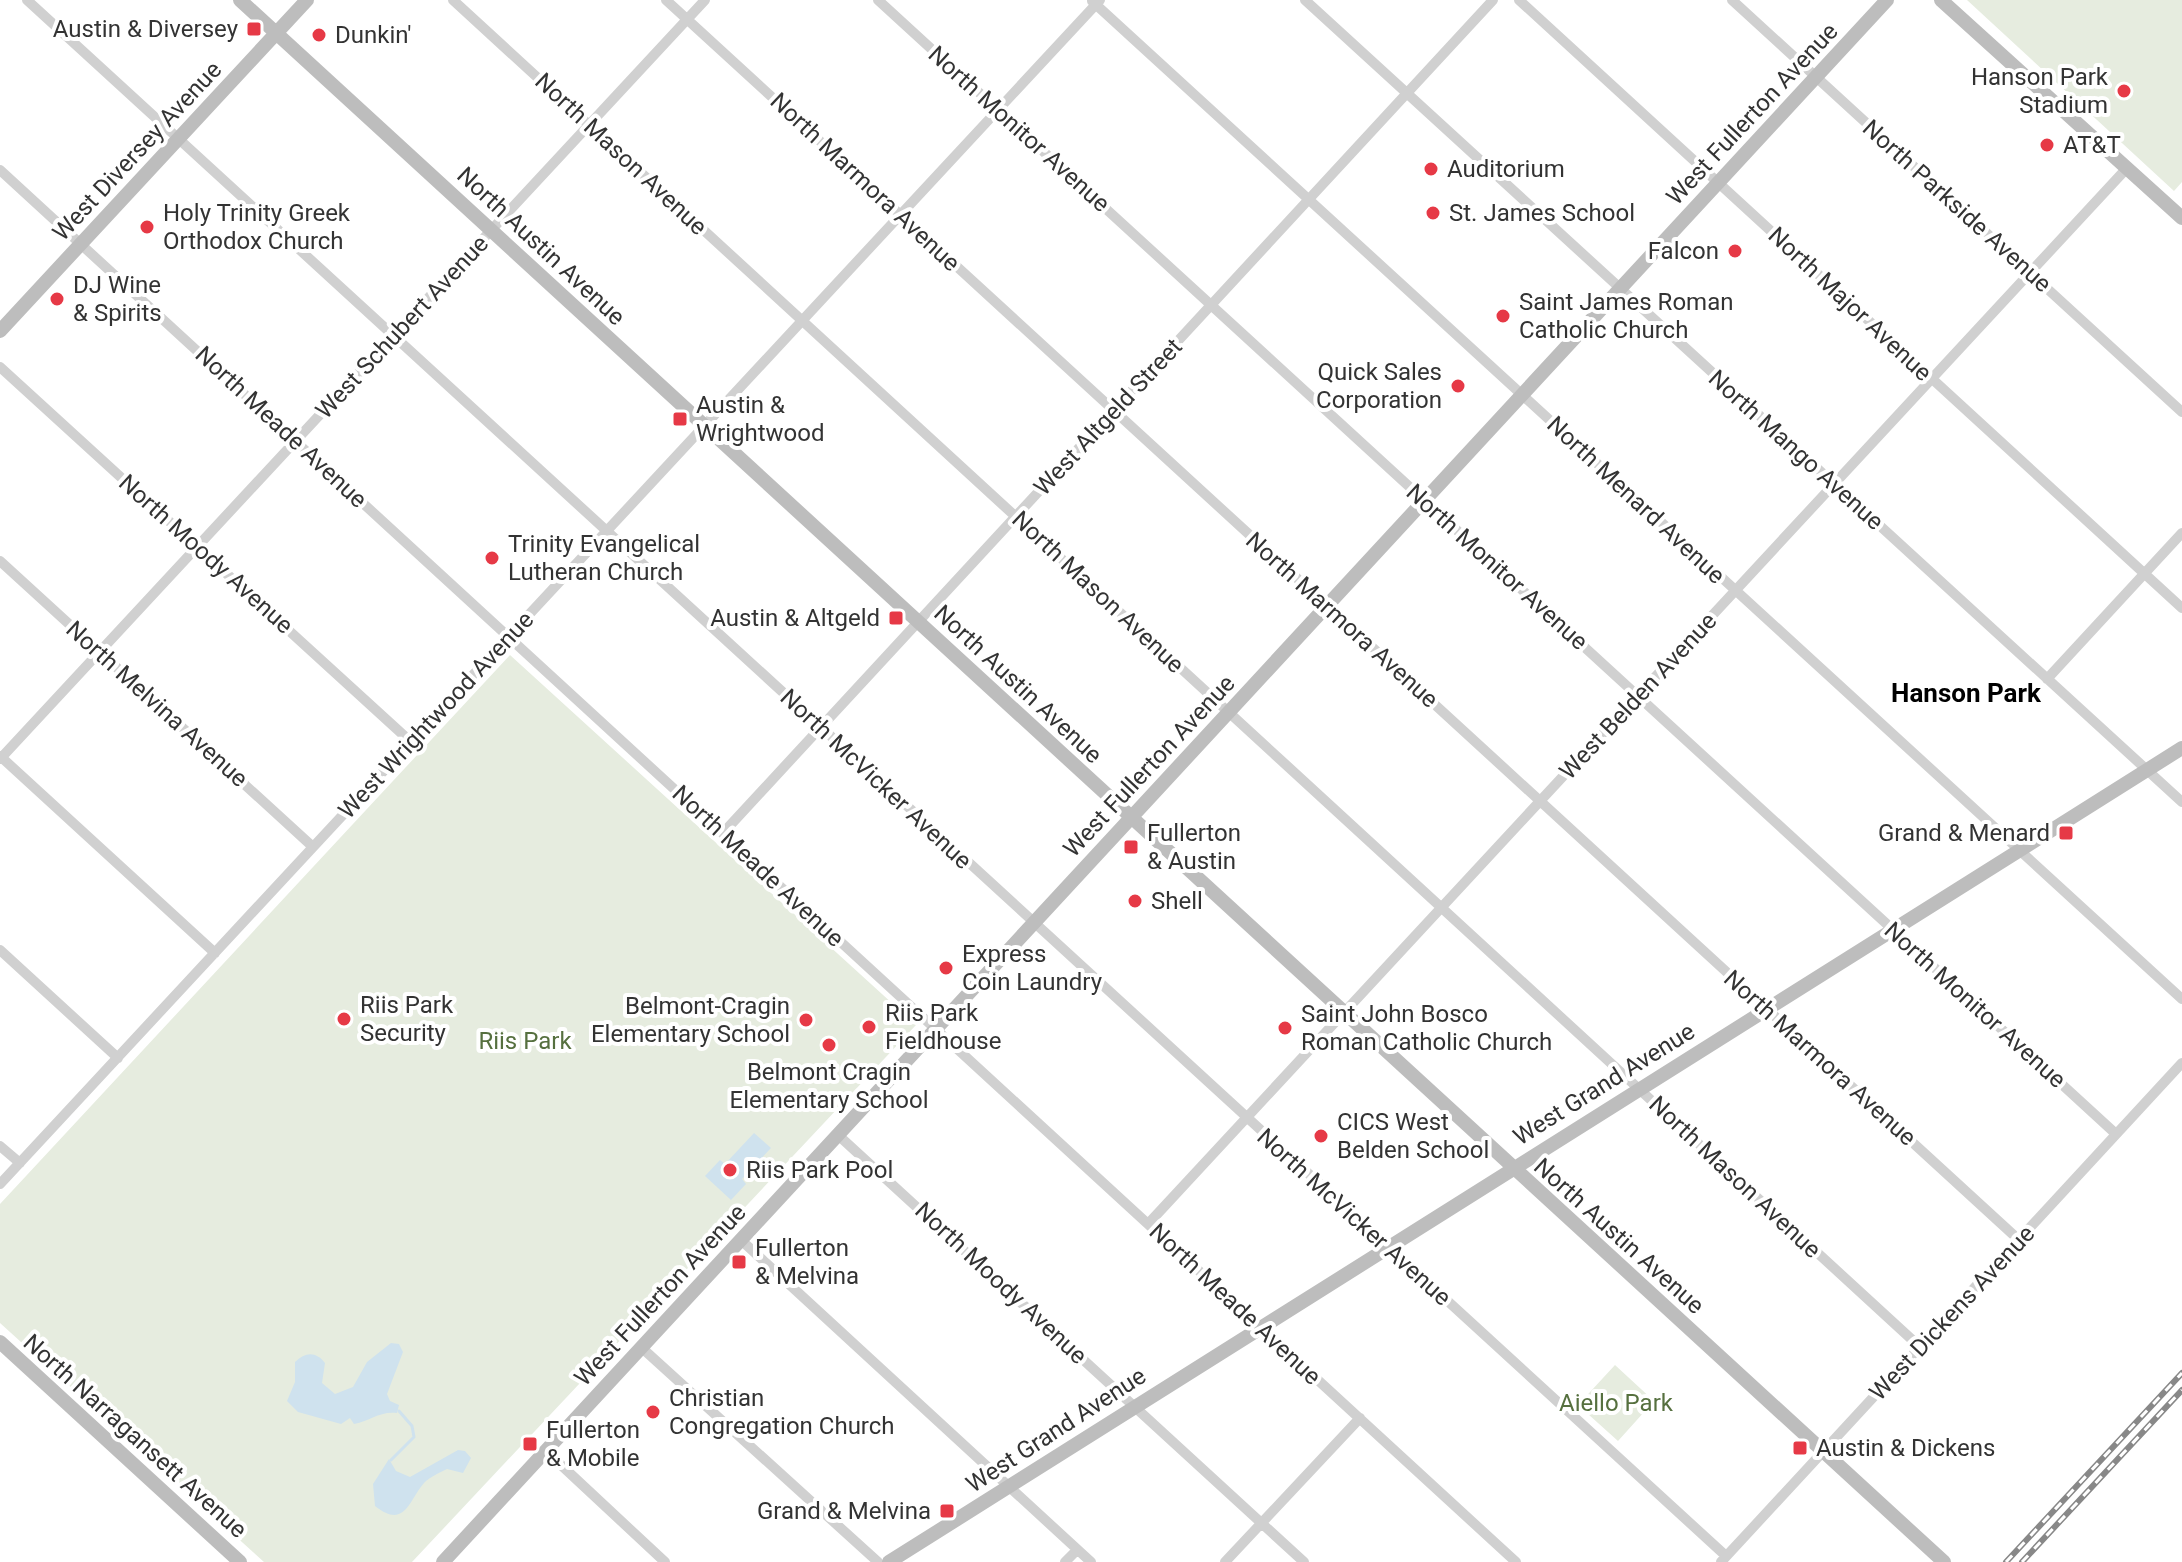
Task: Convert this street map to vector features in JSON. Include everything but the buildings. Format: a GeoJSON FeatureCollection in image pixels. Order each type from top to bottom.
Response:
{"type":"FeatureCollection","features":[{"type":"Feature","properties":{"kind":"main road","name":"North Austin Avenue"},"geometry":{"type":"LineString","coordinates":[[240,0],[1944,1562]]}},
{"type":"Feature","properties":{"kind":"main road","name":"West Diversey Avenue"},"geometry":{"type":"LineString","coordinates":[[0,331],[307,0]]}},
{"type":"Feature","properties":{"kind":"main road","name":"West Fullerton Avenue"},"geometry":{"type":"LineString","coordinates":[[448,1560],[1887,0]]}},
{"type":"Feature","properties":{"kind":"main road"},"geometry":{"type":"LineString","coordinates":[[1941,0],[2182,218]]}},
{"type":"Feature","properties":{"kind":"main road","name":"West Grand Avenue"},"geometry":{"type":"LineString","coordinates":[[889,1562],[1511,1167],[2182,748]]}},
{"type":"Feature","properties":{"kind":"main road","name":"North Narragansett Avenue"},"geometry":{"type":"LineString","coordinates":[[0,1342],[240,1562]]}},
{"type":"Feature","properties":{"kind":"street","name":"North McVicker Avenue"},"geometry":{"type":"LineString","coordinates":[[27,0],[1724,1559]]}},
{"type":"Feature","properties":{"kind":"street","name":"North Mason Avenue"},"geometry":{"type":"LineString","coordinates":[[453,0],[1920,1347]]}},
{"type":"Feature","properties":{"kind":"street","name":"North Marmora Avenue"},"geometry":{"type":"LineString","coordinates":[[666,0],[2019,1240]]}},
{"type":"Feature","properties":{"kind":"street","name":"West Schubert Avenue"},"geometry":{"type":"LineString","coordinates":[[0,757],[705,0]]}},
{"type":"Feature","properties":{"kind":"street","name":"North Monitor Avenue"},"geometry":{"type":"LineString","coordinates":[[878,0],[2116,1134]]}},
{"type":"Feature","properties":{"kind":"street","name":"North Mango Avenue"},"geometry":{"type":"LineString","coordinates":[[1305,0],[2182,802]]}},
{"type":"Feature","properties":{"kind":"street","name":"West Altgeld Street"},"geometry":{"type":"LineString","coordinates":[[723,833],[1493,0]]}},
{"type":"Feature","properties":{"kind":"street","name":"North Major Avenue"},"geometry":{"type":"LineString","coordinates":[[1519,0],[2182,608]]}},
{"type":"Feature","properties":{"kind":"street","name":"North Parkside Avenue"},"geometry":{"type":"LineString","coordinates":[[1732,0],[2182,412]]}},
{"type":"Feature","properties":{"kind":"street","name":"West Wrightwood Avenue"},"geometry":{"type":"LineString","coordinates":[[0,1184],[1096,1]]}},
{"type":"Feature","properties":{"kind":"street","name":"North Menard Avenue"},"geometry":{"type":"LineString","coordinates":[[1096,1],[2182,999]]}},
{"type":"Feature","properties":{"kind":"street","name":"West Belden Avenue"},"geometry":{"type":"LineString","coordinates":[[1148,1224],[2127,168]]}},
{"type":"Feature","properties":{"kind":"street","name":"North Meade Avenue"},"geometry":{"type":"LineString","coordinates":[[0,170],[1516,1562]]}},
{"type":"Feature","properties":{"kind":"street","name":"North Moody Avenue"},"geometry":{"type":"LineString","coordinates":[[0,367],[411,742]]}},
{"type":"Feature","properties":{"kind":"street"},"geometry":{"type":"LineString","coordinates":[[2047,679],[2182,533]]}},
{"type":"Feature","properties":{"kind":"street","name":"North Melvina Avenue"},"geometry":{"type":"LineString","coordinates":[[0,561],[313,847]]}},
{"type":"Feature","properties":{"kind":"street"},"geometry":{"type":"LineString","coordinates":[[0,757],[215,953]]}},
{"type":"Feature","properties":{"kind":"street"},"geometry":{"type":"LineString","coordinates":[[0,950],[118,1058]]}},
{"type":"Feature","properties":{"kind":"street","name":"West Dickens Avenue"},"geometry":{"type":"LineString","coordinates":[[1724,1559],[2182,1063]]}},
{"type":"Feature","properties":{"kind":"street","name":"North Moody Avenue"},"geometry":{"type":"LineString","coordinates":[[838,1135],[1304,1562]]}},
{"type":"Feature","properties":{"kind":"street"},"geometry":{"type":"LineString","coordinates":[[0,1146],[20,1163]]}},
{"type":"Feature","properties":{"kind":"street"},"geometry":{"type":"LineString","coordinates":[[741,1240],[1091,1562]]}},
{"type":"Feature","properties":{"kind":"street"},"geometry":{"type":"LineString","coordinates":[[642,1348],[878,1562]]}},
{"type":"Feature","properties":{"kind":"street"},"geometry":{"type":"LineString","coordinates":[[1225,1562],[1360,1418]]}},
{"type":"Feature","properties":{"kind":"street"},"geometry":{"type":"LineString","coordinates":[[546,1451],[665,1562]]}},
{"type":"Feature","properties":{"kind":"street"},"geometry":{"type":"LineString","coordinates":[[1065,1562],[1077,1550]]}},
{"type":"Feature","properties":{"kind":"green space","name":"Hanson Park Stadium"},"geometry":{"type":"Polygon","coordinates":[[[1967,0],[2182,0],[2182,182],[2174,191],[1967,0]]]}},
{"type":"Feature","properties":{"kind":"green space","name":"Riis Park"},"geometry":{"type":"Polygon","coordinates":[[[510,655],[916,1025],[412,1562],[264,1562],[0,1323],[0,1204],[510,655]]]}},
{"type":"Feature","properties":{"kind":"green space","name":"Aiello Park"},"geometry":{"type":"Polygon","coordinates":[[[1615,1365],[1654,1401],[1618,1441],[1578,1405],[1615,1365]]]}},
{"type":"Feature","properties":{"kind":"water","name":"Riis Park Pool"},"geometry":{"type":"Polygon","coordinates":[[[754,1133],[771,1148],[742,1179],[746,1184],[731,1200],[705,1176],[720,1160],[725,1164],[754,1133]]]}},
{"type":"Feature","properties":{"kind":"water"},"geometry":{"type":"Polygon","coordinates":[[[391,1343],[399,1344],[403,1352],[387,1394],[390,1401],[399,1405],[397,1413],[385,1413],[354,1424],[350,1418],[341,1424],[298,1412],[287,1401],[295,1382],[295,1362],[303,1356],[310,1354],[322,1359],[325,1363],[322,1383],[335,1394],[353,1387],[367,1362],[391,1343]]]}},
{"type":"Feature","properties":{"kind":"water"},"geometry":{"type":"Polygon","coordinates":[[[458,1450],[465,1451],[471,1458],[463,1473],[447,1469],[432,1477],[400,1514],[385,1513],[375,1506],[373,1484],[389,1459],[396,1471],[410,1477],[458,1450]]]}},
{"type":"Feature","properties":{"kind":"waterway"},"geometry":{"type":"LineString","coordinates":[[391,1460],[414,1437],[412,1426],[399,1411]]}},
{"type":"Feature","properties":{"kind":"railway"},"geometry":{"type":"LineString","coordinates":[[2006,1562],[2182,1373]]}},
{"type":"Feature","properties":{"kind":"railway"},"geometry":{"type":"LineString","coordinates":[[2022,1562],[2182,1390]]}},
{"type":"Feature","properties":{"kind":"place","name":"Austin & Diversey"},"geometry":{"type":"Point","coordinates":[254,29]}},
{"type":"Feature","properties":{"kind":"place","name":"Dunkin'"},"geometry":{"type":"Point","coordinates":[319,35]}},
{"type":"Feature","properties":{"kind":"place","name":"Hanson Park Stadium"},"geometry":{"type":"Point","coordinates":[2124,91]}},
{"type":"Feature","properties":{"kind":"place","name":"AT&T"},"geometry":{"type":"Point","coordinates":[2047,145]}},
{"type":"Feature","properties":{"kind":"place","name":"Auditorium"},"geometry":{"type":"Point","coordinates":[1431,169]}},
{"type":"Feature","properties":{"kind":"place","name":"St. James School"},"geometry":{"type":"Point","coordinates":[1433,213]}},
{"type":"Feature","properties":{"kind":"place","name":"Holy Trinity Greek Orthodox Church"},"geometry":{"type":"Point","coordinates":[147,227]}},
{"type":"Feature","properties":{"kind":"place","name":"Falcon"},"geometry":{"type":"Point","coordinates":[1735,251]}},
{"type":"Feature","properties":{"kind":"place","name":"DJ Wine & Spirits"},"geometry":{"type":"Point","coordinates":[57,299]}},
{"type":"Feature","properties":{"kind":"place","name":"Saint James Roman Catholic Church"},"geometry":{"type":"Point","coordinates":[1503,316]}},
{"type":"Feature","properties":{"kind":"place","name":"Quick Sales Corporation"},"geometry":{"type":"Point","coordinates":[1458,386]}},
{"type":"Feature","properties":{"kind":"place","name":"Austin & Wrightwood"},"geometry":{"type":"Point","coordinates":[680,419]}},
{"type":"Feature","properties":{"kind":"place","name":"Trinity Evangelical Lutheran Church"},"geometry":{"type":"Point","coordinates":[492,558]}},
{"type":"Feature","properties":{"kind":"place","name":"Austin & Altgeld"},"geometry":{"type":"Point","coordinates":[896,618]}},
{"type":"Feature","properties":{"kind":"place","name":"Grand & Menard"},"geometry":{"type":"Point","coordinates":[2066,833]}},
{"type":"Feature","properties":{"kind":"place","name":"Fullerton & Austin"},"geometry":{"type":"Point","coordinates":[1131,847]}},
{"type":"Feature","properties":{"kind":"place","name":"Shell"},"geometry":{"type":"Point","coordinates":[1135,901]}},
{"type":"Feature","properties":{"kind":"place","name":"Express Coin Laundry"},"geometry":{"type":"Point","coordinates":[946,968]}},
{"type":"Feature","properties":{"kind":"place","name":"Riis Park Security"},"geometry":{"type":"Point","coordinates":[344,1019]}},
{"type":"Feature","properties":{"kind":"place","name":"Belmont-Cragin Elementary School"},"geometry":{"type":"Point","coordinates":[806,1020]}},
{"type":"Feature","properties":{"kind":"place","name":"Riis Park Fieldhouse"},"geometry":{"type":"Point","coordinates":[869,1027]}},
{"type":"Feature","properties":{"kind":"place","name":"Saint John Bosco Roman Catholic Church"},"geometry":{"type":"Point","coordinates":[1285,1028]}},
{"type":"Feature","properties":{"kind":"place","name":"Belmont Cragin Elementary School"},"geometry":{"type":"Point","coordinates":[829,1045]}},
{"type":"Feature","properties":{"kind":"place","name":"CICS West Belden School"},"geometry":{"type":"Point","coordinates":[1321,1136]}},
{"type":"Feature","properties":{"kind":"place","name":"Riis Park Pool"},"geometry":{"type":"Point","coordinates":[730,1170]}},
{"type":"Feature","properties":{"kind":"place","name":"Fullerton & Melvina"},"geometry":{"type":"Point","coordinates":[739,1262]}},
{"type":"Feature","properties":{"kind":"place","name":"Christian Congregation Church"},"geometry":{"type":"Point","coordinates":[653,1412]}},
{"type":"Feature","properties":{"kind":"place","name":"Fullerton & Mobile"},"geometry":{"type":"Point","coordinates":[530,1444]}},
{"type":"Feature","properties":{"kind":"place","name":"Austin & Dickens"},"geometry":{"type":"Point","coordinates":[1800,1448]}},
{"type":"Feature","properties":{"kind":"place","name":"Grand & Melvina"},"geometry":{"type":"Point","coordinates":[947,1511]}},
{"type":"Feature","properties":{"kind":"district","name":"Hanson Park"},"geometry":{"type":"Point","coordinates":[1966,693]}}]}
